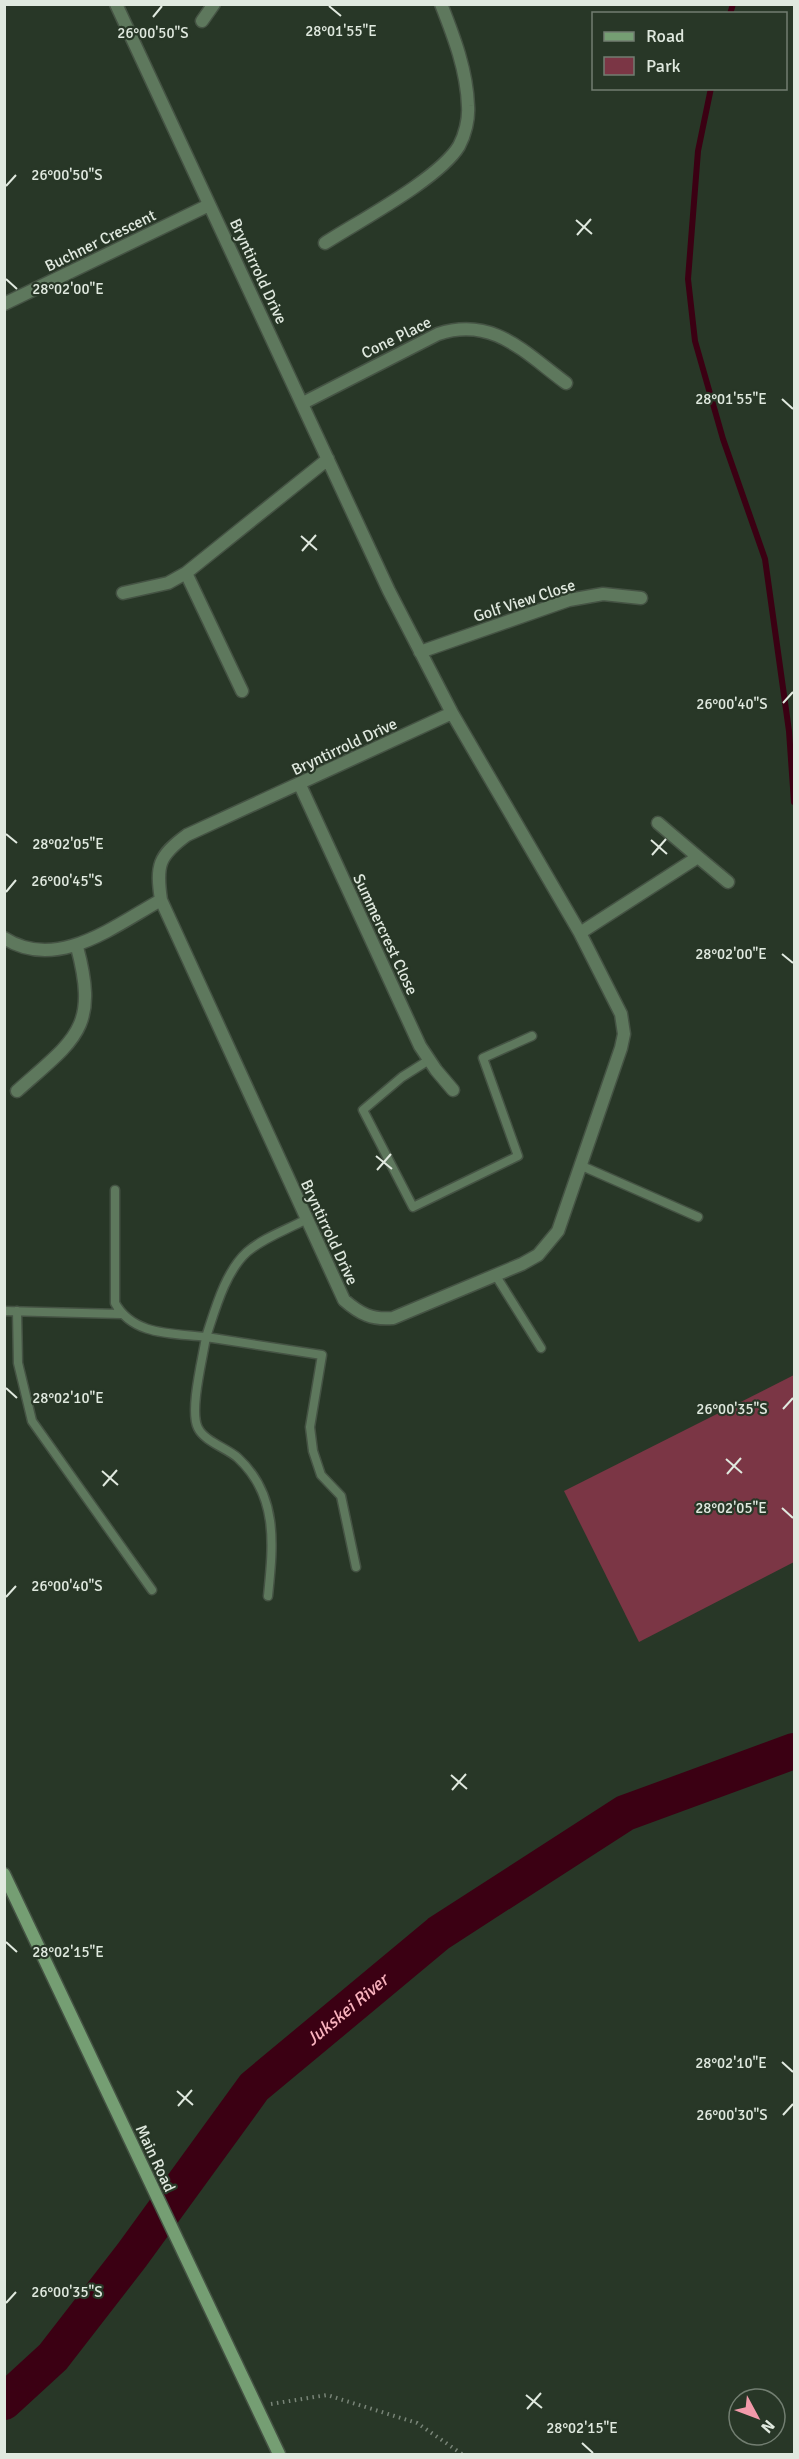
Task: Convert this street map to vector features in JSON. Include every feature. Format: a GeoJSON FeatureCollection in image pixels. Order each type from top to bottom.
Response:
{"type":"FeatureCollection","features":[{"type":"Feature","properties":{"kind":"main road","name":"Main Road"},"geometry":{"type":"LineString","coordinates":[[4,1874],[279,2454]]}},
{"type":"Feature","properties":{"kind":"street","name":"Bryntirrold Drive"},"geometry":{"type":"LineString","coordinates":[[116,4],[303,403],[360,532],[452,713],[616,999],[624,1034],[582,1166],[558,1231],[550,1243],[538,1255],[496,1276],[393,1318],[375,1320],[356,1311],[344,1300],[305,1220],[160,900],[157,876],[160,862],[171,847],[187,835],[300,785],[452,713]]}},
{"type":"Feature","properties":{"kind":"street"},"geometry":{"type":"LineString","coordinates":[[202,21],[214,4]]}},
{"type":"Feature","properties":{"kind":"street"},"geometry":{"type":"LineString","coordinates":[[325,243],[424,179],[447,160],[458,147],[465,131],[469,108],[465,76],[441,4]]}},
{"type":"Feature","properties":{"kind":"street","name":"Buchner Crescent"},"geometry":{"type":"LineString","coordinates":[[4,304],[209,204]]}},
{"type":"Feature","properties":{"kind":"street","name":"Cone Place"},"geometry":{"type":"LineString","coordinates":[[303,403],[438,334],[458,328],[480,329],[499,334],[566,382]]}},
{"type":"Feature","properties":{"kind":"street"},"geometry":{"type":"LineString","coordinates":[[123,593],[168,583],[186,573],[328,459]]}},
{"type":"Feature","properties":{"kind":"street"},"geometry":{"type":"LineString","coordinates":[[186,573],[242,691]]}},
{"type":"Feature","properties":{"kind":"street","name":"Golf View Close"},"geometry":{"type":"LineString","coordinates":[[420,652],[569,600],[603,594],[641,598]]}},
{"type":"Feature","properties":{"kind":"street","name":"Summercrest Close"},"geometry":{"type":"LineString","coordinates":[[300,785],[415,1035],[429,1060],[453,1090]]}},
{"type":"Feature","properties":{"kind":"street"},"geometry":{"type":"LineString","coordinates":[[658,823],[728,882]]}},
{"type":"Feature","properties":{"kind":"street"},"geometry":{"type":"LineString","coordinates":[[580,933],[698,857]]}},
{"type":"Feature","properties":{"kind":"street"},"geometry":{"type":"LineString","coordinates":[[4,938],[32,950],[77,946],[160,900]]}},
{"type":"Feature","properties":{"kind":"street"},"geometry":{"type":"LineString","coordinates":[[17,1090],[69,1044],[79,1029],[86,1001],[86,982],[77,946]]}},
{"type":"Feature","properties":{"kind":"lane"},"geometry":{"type":"LineString","coordinates":[[429,1060],[402,1077],[363,1110],[413,1207],[518,1156],[483,1058],[532,1036]]}},
{"type":"Feature","properties":{"kind":"lane"},"geometry":{"type":"LineString","coordinates":[[582,1166],[698,1217]]}},
{"type":"Feature","properties":{"kind":"lane"},"geometry":{"type":"LineString","coordinates":[[115,1190],[115,1304],[121,1314],[132,1324],[144,1329],[322,1355],[310,1427],[312,1451],[321,1475],[341,1496],[356,1567]]}},
{"type":"Feature","properties":{"kind":"lane"},"geometry":{"type":"LineString","coordinates":[[268,1596],[272,1553],[269,1506],[246,1467],[237,1457],[203,1434],[195,1418],[206,1337],[220,1299],[238,1262],[257,1245],[305,1220]]}},
{"type":"Feature","properties":{"kind":"lane"},"geometry":{"type":"LineString","coordinates":[[496,1276],[541,1348]]}},
{"type":"Feature","properties":{"kind":"lane"},"geometry":{"type":"LineString","coordinates":[[4,1311],[121,1314]]}},
{"type":"Feature","properties":{"kind":"lane"},"geometry":{"type":"LineString","coordinates":[[17,1311],[18,1364],[32,1421],[152,1590]]}},
{"type":"Feature","properties":{"kind":"path"},"geometry":{"type":"LineString","coordinates":[[256,2406],[327,2395],[417,2423],[462,2454]]}},
{"type":"Feature","properties":{"kind":"green space"},"geometry":{"type":"Polygon","coordinates":[[[794,1375],[794,1562],[639,1642],[564,1491],[794,1375]]]}},
{"type":"Feature","properties":{"kind":"waterway"},"geometry":{"type":"LineString","coordinates":[[731,12],[733,4]]}},
{"type":"Feature","properties":{"kind":"waterway"},"geometry":{"type":"LineString","coordinates":[[711,90],[698,151],[688,279],[695,341],[723,439],[765,559],[789,731],[794,802]]}},
{"type":"Feature","properties":{"kind":"waterway","name":"Jukskei River"},"geometry":{"type":"LineString","coordinates":[[4,2402],[53,2357],[132,2255],[254,2087],[439,1933],[625,1813],[794,1751]]}}]}
